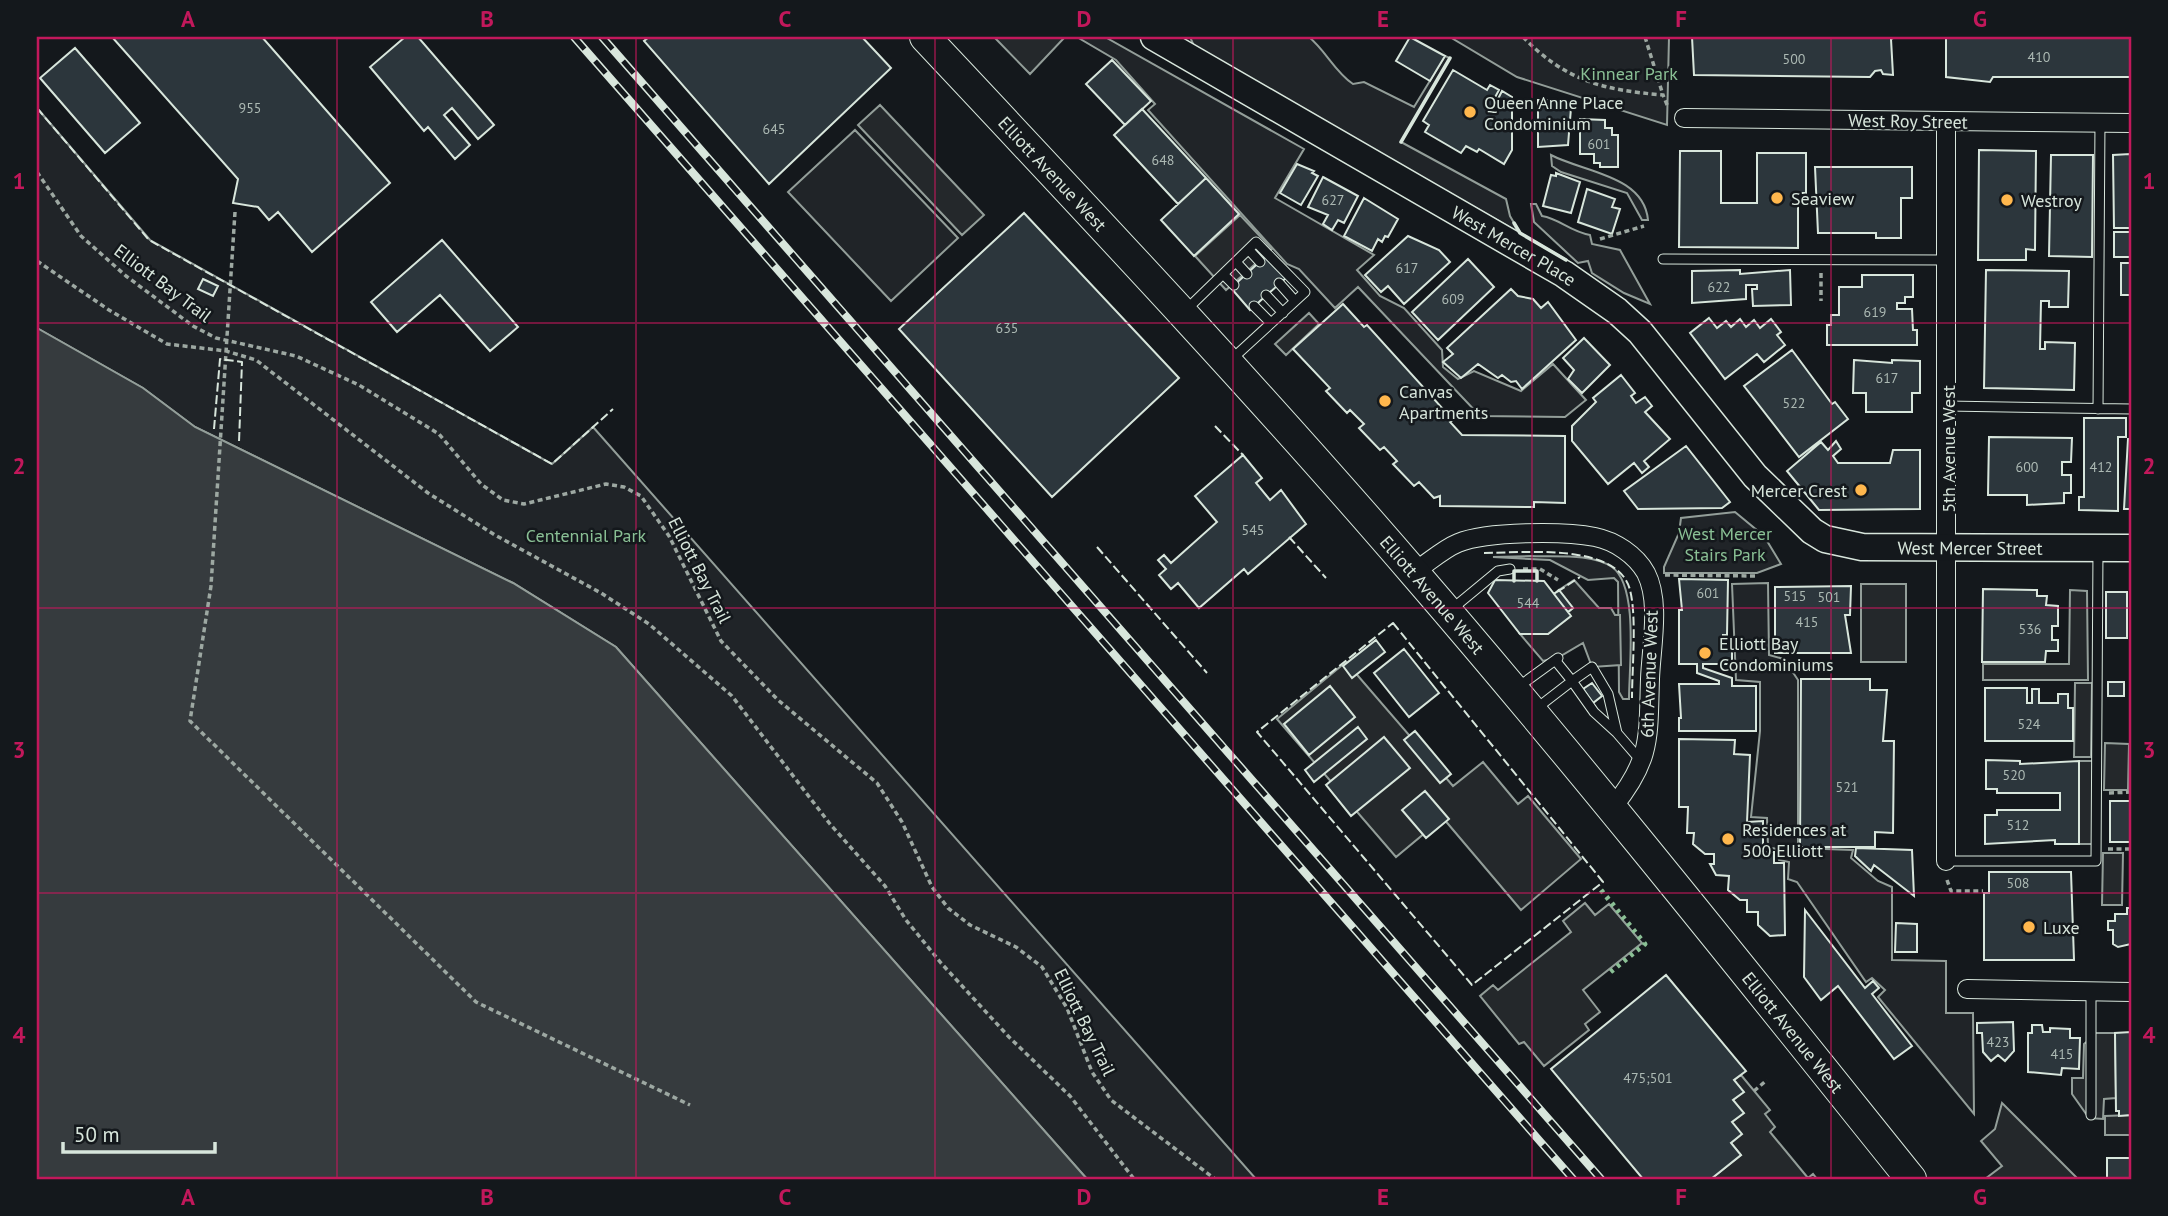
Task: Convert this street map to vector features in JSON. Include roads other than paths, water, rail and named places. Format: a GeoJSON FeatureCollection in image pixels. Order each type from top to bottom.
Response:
{"type":"FeatureCollection","features":[{"type":"Feature","properties":{"kind":"main road","name":"Elliott Avenue West"},"geometry":{"type":"LineString","coordinates":[[925,37],[1228,363],[1414,572],[1613,807],[1911,1179]]}},
{"type":"Feature","properties":{"kind":"main road","name":"West Mercer Place"},"geometry":{"type":"LineString","coordinates":[[1154,37],[1564,274],[1617,311],[1651,345],[1755,475],[1812,531]]}},
{"type":"Feature","properties":{"kind":"main road","name":"West Mercer Street"},"geometry":{"type":"LineString","coordinates":[[1812,531],[1825,539],[1854,546],[2131,548]]}},
{"type":"Feature","properties":{"kind":"street","name":"West Roy Street"},"geometry":{"type":"LineString","coordinates":[[1684,118],[2131,123]]}},
{"type":"Feature","properties":{"kind":"street","name":"5th Avenue West"},"geometry":{"type":"LineString","coordinates":[[1946,121],[1946,867]]}},
{"type":"Feature","properties":{"kind":"street","name":"6th Avenue West"},"geometry":{"type":"LineString","coordinates":[[1414,572],[1457,543],[1483,537],[1536,535],[1597,537],[1619,546],[1652,574],[1648,732],[1643,763],[1613,807]]}},
{"type":"Feature","properties":{"kind":"street"},"geometry":{"type":"LineString","coordinates":[[1967,989],[2131,992]]}},
{"type":"Feature","properties":{"kind":"lane"},"geometry":{"type":"LineString","coordinates":[[2098,409],[2100,122]]}},
{"type":"Feature","properties":{"kind":"lane"},"geometry":{"type":"LineString","coordinates":[[1182,314],[1256,242],[1305,292],[1228,363]]}},
{"type":"Feature","properties":{"kind":"lane"},"geometry":{"type":"LineString","coordinates":[[1248,250],[1260,262]]}},
{"type":"Feature","properties":{"kind":"lane"},"geometry":{"type":"LineString","coordinates":[[1663,259],[1947,261]]}},
{"type":"Feature","properties":{"kind":"lane"},"geometry":{"type":"LineString","coordinates":[[1236,262],[1247,274]]}},
{"type":"Feature","properties":{"kind":"lane"},"geometry":{"type":"LineString","coordinates":[[1223,274],[1234,285]]}},
{"type":"Feature","properties":{"kind":"lane"},"geometry":{"type":"LineString","coordinates":[[1279,283],[1295,301]]}},
{"type":"Feature","properties":{"kind":"lane"},"geometry":{"type":"LineString","coordinates":[[1266,295],[1283,313]]}},
{"type":"Feature","properties":{"kind":"lane"},"geometry":{"type":"LineString","coordinates":[[1254,306],[1271,323]]}},
{"type":"Feature","properties":{"kind":"lane"},"geometry":{"type":"LineString","coordinates":[[1947,406],[2131,409]]}},
{"type":"Feature","properties":{"kind":"lane"},"geometry":{"type":"LineString","coordinates":[[1946,867],[2096,861],[2098,548]]}},
{"type":"Feature","properties":{"kind":"lane"},"geometry":{"type":"LineString","coordinates":[[1448,612],[1498,571],[1510,569]]}},
{"type":"Feature","properties":{"kind":"lane"},"geometry":{"type":"LineString","coordinates":[[1523,701],[1557,658],[1594,712],[1618,733],[1643,763]]}},
{"type":"Feature","properties":{"kind":"lane"},"geometry":{"type":"LineString","coordinates":[[1523,701],[1572,681],[1591,667],[1608,694],[1618,733]]}},
{"type":"Feature","properties":{"kind":"lane"},"geometry":{"type":"LineString","coordinates":[[2091,991],[2091,1115]]}},
{"type":"Feature","properties":{"kind":"railway"},"geometry":{"type":"LineString","coordinates":[[574,37],[1573,1179]]}},
{"type":"Feature","properties":{"kind":"railway"},"geometry":{"type":"LineString","coordinates":[[602,37],[1601,1179]]}},
{"type":"Feature","properties":{"kind":"place","name":"Queen Anne Place Condominium"},"geometry":{"type":"Point","coordinates":[1470,112]}},
{"type":"Feature","properties":{"kind":"place","name":"Seaview"},"geometry":{"type":"Point","coordinates":[1777,198]}},
{"type":"Feature","properties":{"kind":"place","name":"Westroy"},"geometry":{"type":"Point","coordinates":[2007,200]}},
{"type":"Feature","properties":{"kind":"place","name":"Canvas Apartments"},"geometry":{"type":"Point","coordinates":[1385,401]}},
{"type":"Feature","properties":{"kind":"place","name":"Mercer Crest"},"geometry":{"type":"Point","coordinates":[1861,490]}},
{"type":"Feature","properties":{"kind":"place","name":"Elliott Bay Condominiums"},"geometry":{"type":"Point","coordinates":[1705,653]}},
{"type":"Feature","properties":{"kind":"place","name":"Residences at 500 Elliott"},"geometry":{"type":"Point","coordinates":[1728,839]}},
{"type":"Feature","properties":{"kind":"place","name":"Luxe"},"geometry":{"type":"Point","coordinates":[2029,927]}},
{"type":"Feature","properties":{"kind":"park label","name":"Kinnear Park"},"geometry":{"type":"Point","coordinates":[1629,73]}},
{"type":"Feature","properties":{"kind":"park label","name":"Centennial Park"},"geometry":{"type":"Point","coordinates":[586,535]}},
{"type":"Feature","properties":{"kind":"park label","name":"West Mercer Stairs Park"},"geometry":{"type":"Point","coordinates":[1725,543]}}]}
